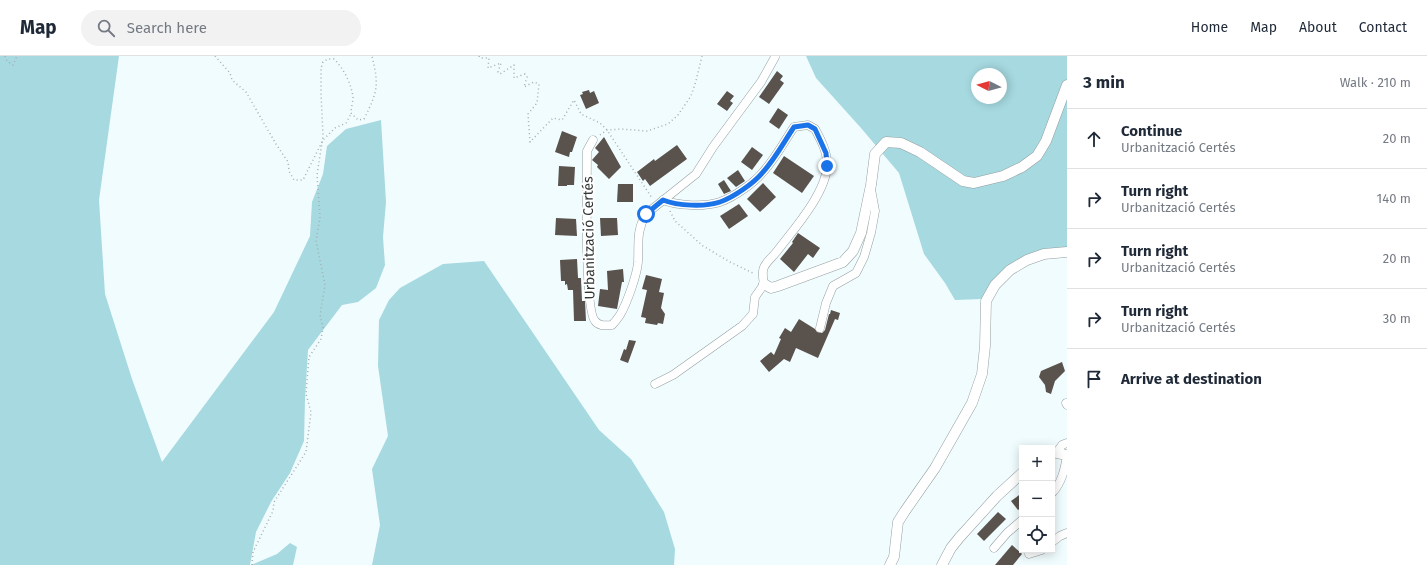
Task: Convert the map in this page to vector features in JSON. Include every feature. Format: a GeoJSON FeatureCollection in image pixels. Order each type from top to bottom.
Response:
{"type":"FeatureCollection","features":[{"type":"Feature","properties":{"kind":"main road"},"geometry":{"type":"LineString","coordinates":[[764,284],[771,288],[843,262],[853,251],[861,233],[871,185],[875,154],[886,142],[901,143],[920,152],[963,181],[974,183],[1003,176],[1022,167],[1037,156],[1046,141],[1067,85]]}},
{"type":"Feature","properties":{"kind":"main road"},"geometry":{"type":"LineString","coordinates":[[890,565],[894,557],[898,522],[935,468],[972,403],[982,374],[985,346],[986,301],[995,285],[1010,270],[1027,260],[1044,254],[1067,252]]}},
{"type":"Feature","properties":{"kind":"main road"},"geometry":{"type":"LineString","coordinates":[[942,565],[951,548],[959,538],[997,496],[1019,476]]}},
{"type":"Feature","properties":{"kind":"street","name":"Urbanització Certés"},"geometry":{"type":"LineString","coordinates":[[593,140],[587,151],[587,240],[589,296],[591,313],[595,321],[603,326],[612,325],[620,315],[634,279],[638,262],[638,235],[641,222],[646,214],[696,174],[713,147],[760,82],[775,56]]}},
{"type":"Feature","properties":{"kind":"street"},"geometry":{"type":"LineString","coordinates":[[655,384],[673,375],[742,326],[753,314],[756,297],[764,284],[762,274],[763,267],[774,255],[817,195],[825,180],[827,166],[826,153],[815,129],[808,125],[794,127],[763,172],[752,183],[721,202],[706,205],[663,200]]}},
{"type":"Feature","properties":{"kind":"street"},"geometry":{"type":"LineString","coordinates":[[820,328],[826,303],[833,286],[856,273],[864,257],[871,233],[875,211],[871,185]]}},
{"type":"Feature","properties":{"kind":"street"},"geometry":{"type":"LineString","coordinates":[[1055,490],[1065,469],[1061,454],[1062,445],[1067,443]]}},
{"type":"Feature","properties":{"kind":"street"},"geometry":{"type":"LineString","coordinates":[[994,548],[1007,532],[1019,522]]}},
{"type":"Feature","properties":{"kind":"street"},"geometry":{"type":"LineString","coordinates":[[1055,540],[1067,533]]}},
{"type":"Feature","properties":{"kind":"path"},"geometry":{"type":"LineString","coordinates":[[5,56],[7,61],[13,65],[17,56]]}},
{"type":"Feature","properties":{"kind":"path"},"geometry":{"type":"LineString","coordinates":[[215,56],[230,73],[232,80],[246,92],[288,162],[289,171],[294,180],[303,180],[323,140],[335,128],[346,123],[351,113],[353,97],[348,78],[341,66],[334,59],[328,59],[323,62],[321,68],[323,140],[317,176],[320,217],[316,241],[325,286],[320,316],[323,328],[321,339],[309,357],[306,394],[311,412],[306,452],[274,502],[273,511],[254,552],[252,565]]}},
{"type":"Feature","properties":{"kind":"path"},"geometry":{"type":"LineString","coordinates":[[351,113],[358,120],[364,119],[375,98],[377,78],[372,56]]}},
{"type":"Feature","properties":{"kind":"path"},"geometry":{"type":"LineString","coordinates":[[479,56],[480,58],[489,58],[488,68],[501,63],[498,72],[500,74],[514,65],[514,78],[525,74],[527,77],[524,87],[534,82],[539,84],[537,103],[528,114],[530,142],[553,118],[562,120],[574,100],[581,114],[600,123],[607,130],[656,205],[669,209],[675,221],[702,246],[730,262],[754,272],[764,284]]}},
{"type":"Feature","properties":{"kind":"path"},"geometry":{"type":"LineString","coordinates":[[593,140],[607,130],[621,129],[647,131],[668,124],[678,115],[691,96],[702,56]]}},
{"type":"Feature","properties":{"kind":"shaded area"},"geometry":{"type":"Polygon","coordinates":[[[0,56],[119,56],[99,200],[105,294],[132,379],[162,462],[274,312],[310,236],[312,202],[323,174],[327,146],[346,129],[381,120],[386,202],[383,237],[385,265],[376,288],[358,302],[342,305],[308,350],[304,441],[290,473],[271,502],[256,532],[250,565],[0,565],[0,56]]]}},
{"type":"Feature","properties":{"kind":"shaded area"},"geometry":{"type":"Polygon","coordinates":[[[806,56],[1067,56],[1067,251],[1010,270],[982,299],[955,300],[945,283],[924,254],[899,173],[816,78],[806,56]]]}},
{"type":"Feature","properties":{"kind":"shaded area"},"geometry":{"type":"Polygon","coordinates":[[[484,261],[599,430],[631,459],[664,512],[675,549],[674,565],[372,565],[380,525],[372,469],[388,436],[378,366],[379,320],[389,300],[400,288],[443,264],[484,261]]]}},
{"type":"Feature","properties":{"kind":"shaded area"},"geometry":{"type":"Polygon","coordinates":[[[290,543],[297,547],[293,565],[251,565],[277,554],[290,543]]]}},
{"type":"Feature","properties":{"kind":"building"},"geometry":{"type":"Polygon","coordinates":[[[777,71],[783,76],[780,80],[784,83],[769,104],[759,97],[777,71]]]}},
{"type":"Feature","properties":{"kind":"building"},"geometry":{"type":"Polygon","coordinates":[[[589,90],[590,93],[594,91],[599,103],[586,109],[580,95],[583,94],[582,92],[589,90]]]}},
{"type":"Feature","properties":{"kind":"building"},"geometry":{"type":"Polygon","coordinates":[[[727,91],[734,96],[730,101],[733,103],[727,111],[717,104],[727,91]]]}},
{"type":"Feature","properties":{"kind":"building"},"geometry":{"type":"Polygon","coordinates":[[[778,108],[788,115],[779,129],[769,122],[778,108]]]}},
{"type":"Feature","properties":{"kind":"building"},"geometry":{"type":"Polygon","coordinates":[[[562,131],[577,137],[569,157],[555,152],[562,131]]]}},
{"type":"Feature","properties":{"kind":"building"},"geometry":{"type":"Polygon","coordinates":[[[604,137],[621,167],[609,179],[592,160],[599,152],[595,148],[604,137]]]}},
{"type":"Feature","properties":{"kind":"building"},"geometry":{"type":"Polygon","coordinates":[[[677,145],[687,159],[650,186],[645,179],[643,181],[637,172],[654,159],[655,161],[677,145]]]}},
{"type":"Feature","properties":{"kind":"building"},"geometry":{"type":"Polygon","coordinates":[[[752,147],[763,155],[752,170],[741,162],[752,147]]]}},
{"type":"Feature","properties":{"kind":"building"},"geometry":{"type":"Polygon","coordinates":[[[784,156],[814,176],[802,193],[773,173],[784,156]]]}},
{"type":"Feature","properties":{"kind":"building"},"geometry":{"type":"Polygon","coordinates":[[[559,166],[575,167],[574,185],[558,186],[559,166]]]}},
{"type":"Feature","properties":{"kind":"building"},"geometry":{"type":"Polygon","coordinates":[[[738,170],[745,181],[736,187],[727,178],[738,170]]]}},
{"type":"Feature","properties":{"kind":"building"},"geometry":{"type":"Polygon","coordinates":[[[724,180],[731,191],[724,194],[718,184],[724,180]]]}},
{"type":"Feature","properties":{"kind":"building"},"geometry":{"type":"Polygon","coordinates":[[[763,183],[776,197],[760,212],[747,199],[763,183]]]}},
{"type":"Feature","properties":{"kind":"building"},"geometry":{"type":"Polygon","coordinates":[[[618,184],[633,184],[633,202],[617,202],[618,184]]]}},
{"type":"Feature","properties":{"kind":"building"},"geometry":{"type":"Polygon","coordinates":[[[739,204],[748,216],[729,229],[720,216],[739,204]]]}},
{"type":"Feature","properties":{"kind":"building"},"geometry":{"type":"Polygon","coordinates":[[[556,218],[576,219],[577,236],[555,235],[556,218]]]}},
{"type":"Feature","properties":{"kind":"building"},"geometry":{"type":"Polygon","coordinates":[[[600,218],[617,218],[618,235],[601,236],[600,218]]]}},
{"type":"Feature","properties":{"kind":"building"},"geometry":{"type":"Polygon","coordinates":[[[798,233],[820,248],[813,258],[808,254],[794,272],[780,259],[793,243],[792,242],[798,233]]]}},
{"type":"Feature","properties":{"kind":"building"},"geometry":{"type":"Polygon","coordinates":[[[577,259],[578,278],[581,278],[582,301],[585,301],[586,321],[574,321],[573,290],[568,290],[567,284],[565,285],[565,281],[561,281],[560,260],[577,259]]]}},
{"type":"Feature","properties":{"kind":"building"},"geometry":{"type":"Polygon","coordinates":[[[623,269],[624,282],[622,282],[617,309],[598,306],[600,289],[608,290],[607,271],[623,269]]]}},
{"type":"Feature","properties":{"kind":"building"},"geometry":{"type":"Polygon","coordinates":[[[646,275],[662,279],[659,292],[664,293],[661,308],[665,314],[663,324],[658,323],[657,325],[645,323],[646,318],[641,317],[647,290],[642,289],[646,275]]]}},
{"type":"Feature","properties":{"kind":"building"},"geometry":{"type":"Polygon","coordinates":[[[831,310],[840,313],[838,320],[835,319],[818,358],[796,348],[790,362],[784,359],[769,372],[760,361],[771,352],[774,355],[781,339],[779,338],[785,328],[791,332],[799,319],[815,329],[817,332],[822,333],[825,330],[831,310]]]}},
{"type":"Feature","properties":{"kind":"building"},"geometry":{"type":"Polygon","coordinates":[[[629,340],[636,341],[628,363],[620,360],[624,349],[626,350],[629,340]]]}},
{"type":"Feature","properties":{"kind":"building"},"geometry":{"type":"Polygon","coordinates":[[[1062,362],[1065,371],[1055,381],[1051,394],[1046,392],[1045,385],[1039,377],[1041,371],[1062,362]]]}},
{"type":"Feature","properties":{"kind":"building"},"geometry":{"type":"Polygon","coordinates":[[[1019,495],[1019,509],[1018,510],[1011,501],[1019,495]]]}},
{"type":"Feature","properties":{"kind":"building"},"geometry":{"type":"Polygon","coordinates":[[[998,512],[1006,519],[984,541],[977,534],[998,512]]]}},
{"type":"Feature","properties":{"kind":"building"},"geometry":{"type":"Polygon","coordinates":[[[1012,545],[1019,553],[1022,554],[1013,565],[995,565],[1012,545]]]}},
{"type":"Feature","properties":{"kind":"route"},"geometry":{"type":"LineString","coordinates":[[646,214],[663,200],[681,204],[706,205],[721,202],[735,194],[752,183],[763,172],[794,127],[801,125],[808,125],[815,129],[820,137],[826,153],[827,166]]}}]}
